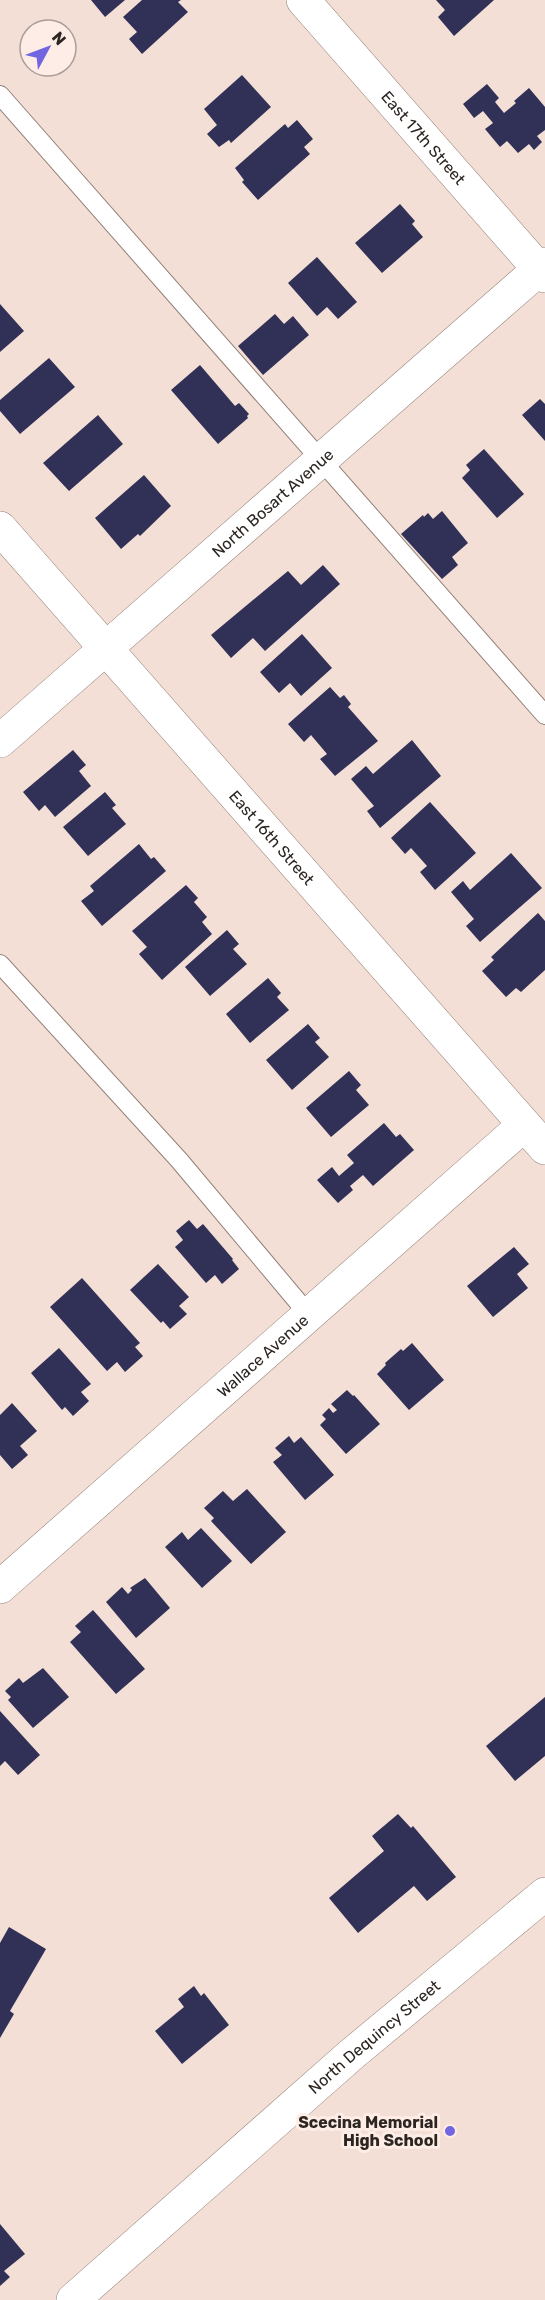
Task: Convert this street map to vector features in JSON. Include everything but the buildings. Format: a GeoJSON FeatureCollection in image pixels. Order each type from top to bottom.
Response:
{"type":"FeatureCollection","features":[{"type":"Feature","properties":{"kind":"street","name":"East 17th Street"},"geometry":{"type":"LineString","coordinates":[[303,0],[543,270]]}},
{"type":"Feature","properties":{"kind":"street","name":"North Bosart Avenue"},"geometry":{"type":"LineString","coordinates":[[0,741],[543,270]]}},
{"type":"Feature","properties":{"kind":"street","name":"East 16th Street"},"geometry":{"type":"LineString","coordinates":[[0,528],[535,1136]]}},
{"type":"Feature","properties":{"kind":"street","name":"Wallace Avenue"},"geometry":{"type":"LineString","coordinates":[[0,1587],[309,1315],[535,1136]]}},
{"type":"Feature","properties":{"kind":"street","name":"North Dequincy Street"},"geometry":{"type":"LineString","coordinates":[[73,2300],[352,2054],[545,1894]]}},
{"type":"Feature","properties":{"kind":"lane"},"geometry":{"type":"LineString","coordinates":[[0,95],[545,715]]}},
{"type":"Feature","properties":{"kind":"lane"},"geometry":{"type":"LineString","coordinates":[[0,964],[179,1160],[309,1315]]}},
{"type":"Feature","properties":{"kind":"place","name":"Scecina Memorial High School"},"geometry":{"type":"Point","coordinates":[450,2131]}}]}
